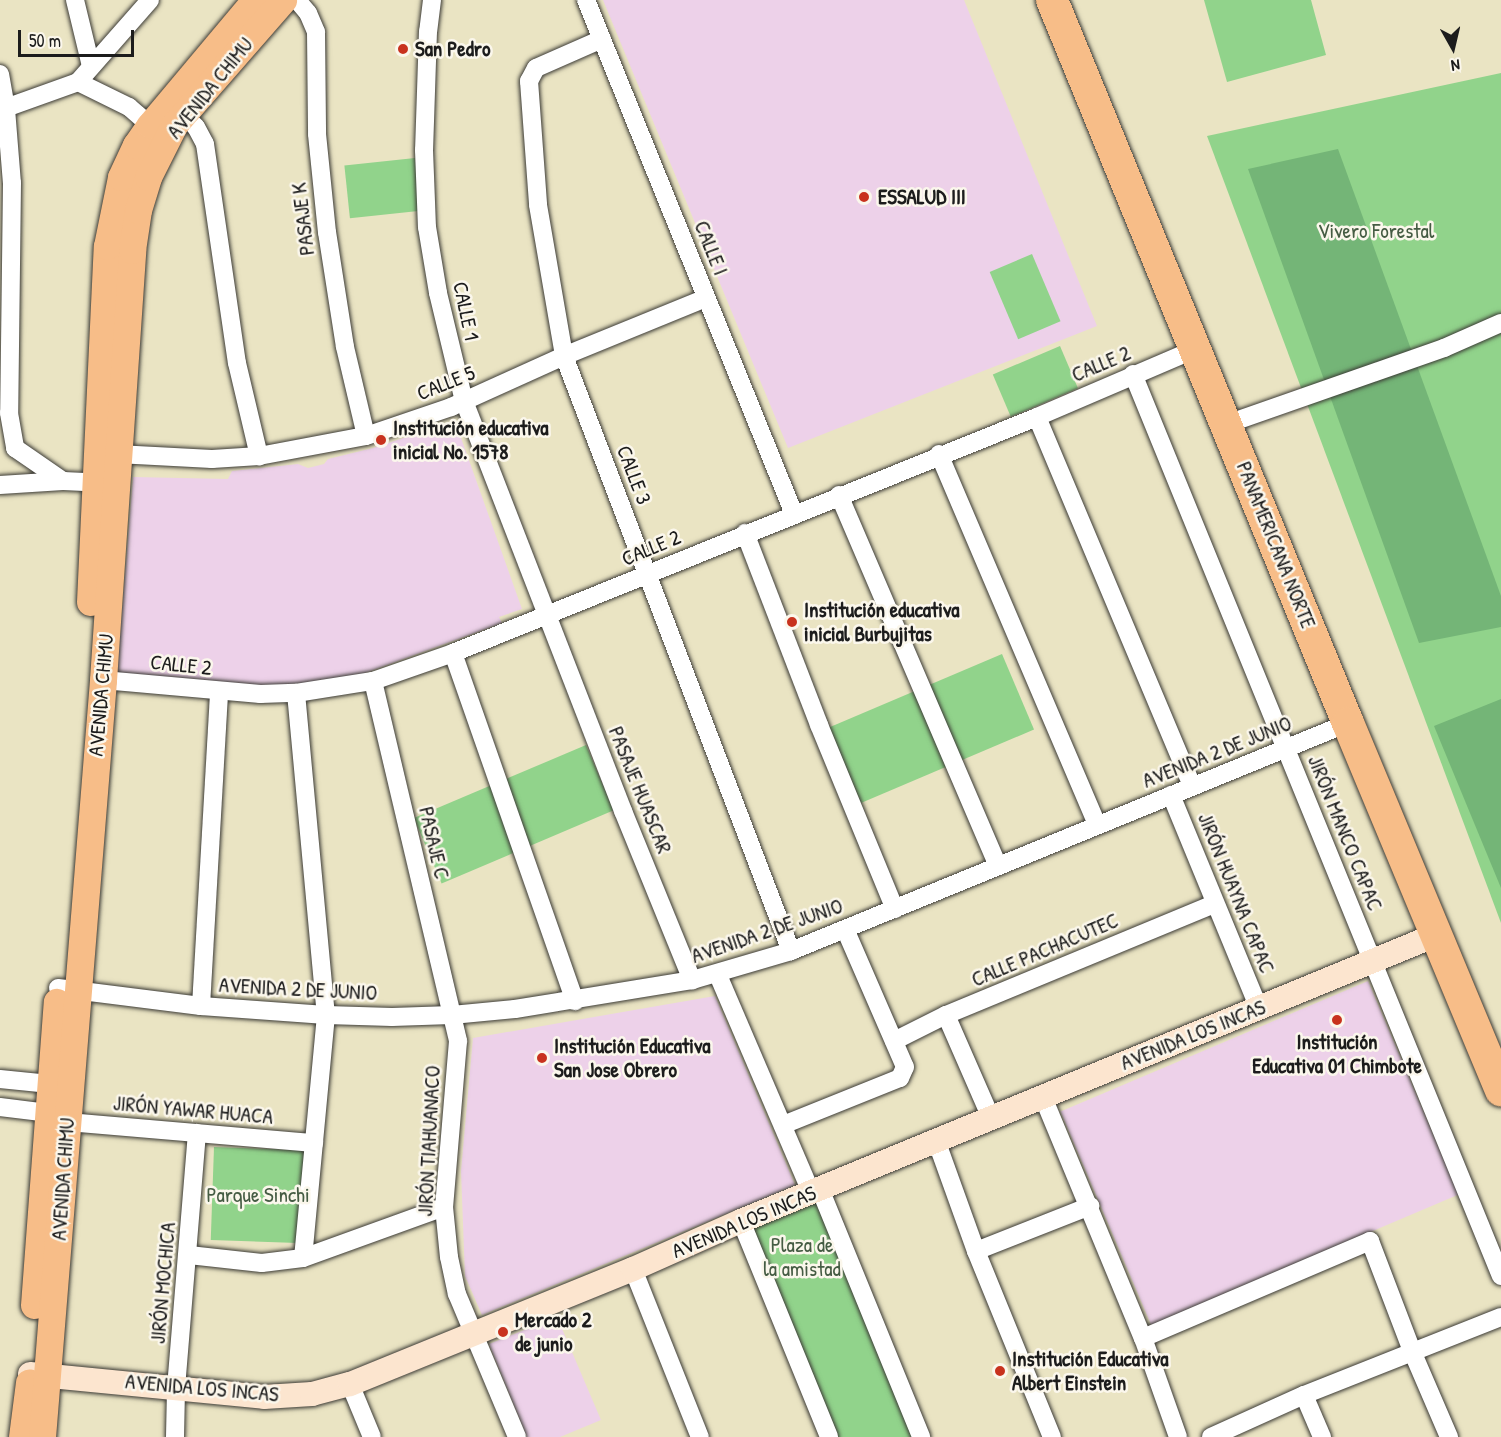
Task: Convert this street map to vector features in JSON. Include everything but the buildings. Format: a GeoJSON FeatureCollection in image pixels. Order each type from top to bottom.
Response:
{"type":"FeatureCollection","features":[{"type":"Feature","properties":{"kind":"highway","name":"PANAMERICANA NORTE"},"geometry":{"type":"LineString","coordinates":[[1052,0],[1501,1090]]}},
{"type":"Feature","properties":{"kind":"main road","name":"AVENIDA CHIMU"},"geometry":{"type":"LineString","coordinates":[[42,1437],[38,1374],[67,989],[86,679],[105,483],[117,454],[132,250],[138,210],[177,108],[255,0]]}},
{"type":"Feature","properties":{"kind":"main road","name":"AVENIDA CHIMU"},"geometry":{"type":"LineString","coordinates":[[58,1117],[50,1084],[67,989],[103,680],[108,246],[121,177],[136,145],[150,125],[177,108],[283,0]]}},
{"type":"Feature","properties":{"kind":"main road","name":"AVENIDA CHIMU"},"geometry":{"type":"LineString","coordinates":[[22,1437],[38,1374]]}},
{"type":"Feature","properties":{"kind":"street"},"geometry":{"type":"LineString","coordinates":[[75,0],[91,66]]}},
{"type":"Feature","properties":{"kind":"street"},"geometry":{"type":"LineString","coordinates":[[3,110],[78,82],[150,0]]}},
{"type":"Feature","properties":{"kind":"street","name":"PASAJE K"},"geometry":{"type":"LineString","coordinates":[[297,0],[308,13],[315,32],[317,134],[327,232],[345,347],[366,436]]}},
{"type":"Feature","properties":{"kind":"street","name":"CALLE 1"},"geometry":{"type":"LineString","coordinates":[[432,0],[428,31],[424,150],[427,227],[438,293],[464,401],[547,615]]}},
{"type":"Feature","properties":{"kind":"street","name":"CALLE I"},"geometry":{"type":"LineString","coordinates":[[586,0],[794,514]]}},
{"type":"Feature","properties":{"kind":"street","name":"CALLE 3"},"geometry":{"type":"LineString","coordinates":[[602,39],[536,68],[529,81],[538,205],[564,356],[791,951]]}},
{"type":"Feature","properties":{"kind":"street"},"geometry":{"type":"LineString","coordinates":[[0,74],[12,183],[8,447],[63,482]]}},
{"type":"Feature","properties":{"kind":"street"},"geometry":{"type":"LineString","coordinates":[[78,82],[129,107],[150,125]]}},
{"type":"Feature","properties":{"kind":"street"},"geometry":{"type":"LineString","coordinates":[[177,108],[196,127],[205,144],[237,363],[259,456]]}},
{"type":"Feature","properties":{"kind":"street","name":"CALLE 5"},"geometry":{"type":"LineString","coordinates":[[117,454],[212,459],[259,456],[366,436],[464,401],[564,356],[706,298]]}},
{"type":"Feature","properties":{"kind":"street"},"geometry":{"type":"LineString","coordinates":[[1227,424],[1444,348],[1501,324]]}},
{"type":"Feature","properties":{"kind":"street","name":"CALLE 2"},"geometry":{"type":"LineString","coordinates":[[103,680],[219,692],[296,693],[373,681],[453,653],[939,454],[1037,417],[1196,349]]}},
{"type":"Feature","properties":{"kind":"street","name":"JIRÓN MANCO CAPAC"},"geometry":{"type":"LineString","coordinates":[[1133,374],[1501,1276]]}},
{"type":"Feature","properties":{"kind":"street"},"geometry":{"type":"LineString","coordinates":[[1037,417],[1192,786]]}},
{"type":"Feature","properties":{"kind":"street"},"geometry":{"type":"LineString","coordinates":[[939,454],[1097,824]]}},
{"type":"Feature","properties":{"kind":"street"},"geometry":{"type":"LineString","coordinates":[[0,485],[105,483]]}},
{"type":"Feature","properties":{"kind":"street"},"geometry":{"type":"LineString","coordinates":[[840,495],[998,866]]}},
{"type":"Feature","properties":{"kind":"street"},"geometry":{"type":"LineString","coordinates":[[745,533],[819,726],[895,909]]}},
{"type":"Feature","properties":{"kind":"street","name":"PASAJE HUASCAR"},"geometry":{"type":"LineString","coordinates":[[547,615],[692,980]]}},
{"type":"Feature","properties":{"kind":"street"},"geometry":{"type":"LineString","coordinates":[[453,653],[575,1001]]}},
{"type":"Feature","properties":{"kind":"street","name":"PASAJE C"},"geometry":{"type":"LineString","coordinates":[[373,681],[452,1016]]}},
{"type":"Feature","properties":{"kind":"street"},"geometry":{"type":"LineString","coordinates":[[201,1006],[219,692]]}},
{"type":"Feature","properties":{"kind":"street"},"geometry":{"type":"LineString","coordinates":[[296,693],[326,1016],[303,1258]]}},
{"type":"Feature","properties":{"kind":"street","name":"AVENIDA 2 DE JUNIO"},"geometry":{"type":"LineString","coordinates":[[67,989],[201,1006],[326,1016],[452,1016],[575,1001],[718,975],[791,951],[1348,723]]}},
{"type":"Feature","properties":{"kind":"street","name":"JIRÓN HUAYNA CAPAC"},"geometry":{"type":"LineString","coordinates":[[1171,795],[1259,1008]]}},
{"type":"Feature","properties":{"kind":"street","name":"CALLE PACHACUTEC"},"geometry":{"type":"LineString","coordinates":[[894,1041],[946,1015],[1214,903]]}},
{"type":"Feature","properties":{"kind":"street"},"geometry":{"type":"LineString","coordinates":[[783,1125],[900,1078],[905,1067],[845,929]]}},
{"type":"Feature","properties":{"kind":"street","name":"AVENIDA LOS INCAS"},"geometry":{"type":"LineString","coordinates":[[38,1374],[264,1397],[312,1394],[350,1383],[633,1269],[741,1221],[1436,935]]}},
{"type":"Feature","properties":{"kind":"street"},"geometry":{"type":"LineString","coordinates":[[718,975],[783,1125],[816,1191],[921,1437]]}},
{"type":"Feature","properties":{"kind":"street"},"geometry":{"type":"LineString","coordinates":[[946,1015],[992,1118]]}},
{"type":"Feature","properties":{"kind":"street","name":"JIRÓN TIAHUANACO"},"geometry":{"type":"LineString","coordinates":[[452,1016],[458,1041],[444,1207],[449,1257],[457,1294],[517,1437]]}},
{"type":"Feature","properties":{"kind":"street"},"geometry":{"type":"LineString","coordinates":[[0,1079],[50,1084]]}},
{"type":"Feature","properties":{"kind":"street"},"geometry":{"type":"LineString","coordinates":[[1043,1096],[1143,1338],[1178,1437]]}},
{"type":"Feature","properties":{"kind":"street","name":"JIRÓN YAWAR HUACA"},"geometry":{"type":"LineString","coordinates":[[0,1107],[58,1117],[197,1133],[314,1143]]}},
{"type":"Feature","properties":{"kind":"street","name":"JIRÓN MOCHICA"},"geometry":{"type":"LineString","coordinates":[[175,1437],[176,1388],[189,1255],[197,1133]]}},
{"type":"Feature","properties":{"kind":"street"},"geometry":{"type":"LineString","coordinates":[[936,1140],[976,1251],[1052,1437]]}},
{"type":"Feature","properties":{"kind":"street"},"geometry":{"type":"LineString","coordinates":[[976,1251],[1090,1206]]}},
{"type":"Feature","properties":{"kind":"street"},"geometry":{"type":"LineString","coordinates":[[189,1255],[262,1263],[303,1258],[444,1207]]}},
{"type":"Feature","properties":{"kind":"street"},"geometry":{"type":"LineString","coordinates":[[741,1221],[830,1437]]}},
{"type":"Feature","properties":{"kind":"street"},"geometry":{"type":"LineString","coordinates":[[1143,1338],[1370,1242],[1412,1351],[1449,1437]]}},
{"type":"Feature","properties":{"kind":"street"},"geometry":{"type":"LineString","coordinates":[[633,1269],[700,1437]]}},
{"type":"Feature","properties":{"kind":"street"},"geometry":{"type":"LineString","coordinates":[[1211,1437],[1304,1395],[1501,1317]]}},
{"type":"Feature","properties":{"kind":"street"},"geometry":{"type":"LineString","coordinates":[[350,1383],[372,1437]]}},
{"type":"Feature","properties":{"kind":"street"},"geometry":{"type":"LineString","coordinates":[[1304,1395],[1322,1437]]}},
{"type":"Feature","properties":{"kind":"shaded area","name":"ESSALUD III"},"geometry":{"type":"Polygon","coordinates":[[[603,0],[964,0],[1097,326],[788,448],[603,0]]]}},
{"type":"Feature","properties":{"kind":"shaded area"},"geometry":{"type":"Polygon","coordinates":[[[455,421],[522,609],[499,617],[502,623],[354,677],[280,686],[208,685],[117,675],[133,477],[228,479],[232,471],[298,464],[308,468],[324,464],[328,459],[373,448],[455,421]]]}},
{"type":"Feature","properties":{"kind":"shaded area"},"geometry":{"type":"Polygon","coordinates":[[[1368,981],[1459,1195],[1151,1325],[1061,1112],[1368,981]]]}},
{"type":"Feature","properties":{"kind":"shaded area"},"geometry":{"type":"Polygon","coordinates":[[[715,996],[795,1185],[482,1315],[465,1276],[461,1171],[473,1038],[715,996]]]}},
{"type":"Feature","properties":{"kind":"shaded area"},"geometry":{"type":"Polygon","coordinates":[[[557,1317],[601,1420],[560,1437],[527,1437],[489,1344],[557,1317]]]}},
{"type":"Feature","properties":{"kind":"green space"},"geometry":{"type":"Polygon","coordinates":[[[1204,0],[1311,0],[1326,55],[1227,82],[1204,0]]]}},
{"type":"Feature","properties":{"kind":"green space","name":"Vivero Forestal"},"geometry":{"type":"Polygon","coordinates":[[[1501,73],[1501,923],[1207,136],[1501,73]]]}},
{"type":"Feature","properties":{"kind":"green space"},"geometry":{"type":"Polygon","coordinates":[[[1338,149],[1501,596],[1501,627],[1419,643],[1248,169],[1338,149]]]}},
{"type":"Feature","properties":{"kind":"green space"},"geometry":{"type":"Polygon","coordinates":[[[415,158],[421,211],[350,218],[344,165],[415,158]]]}},
{"type":"Feature","properties":{"kind":"green space"},"geometry":{"type":"Polygon","coordinates":[[[1032,254],[1061,321],[1018,339],[990,272],[1032,254]]]}},
{"type":"Feature","properties":{"kind":"green space"},"geometry":{"type":"Polygon","coordinates":[[[1060,346],[1078,388],[1011,417],[993,375],[1060,346]]]}},
{"type":"Feature","properties":{"kind":"green space"},"geometry":{"type":"Polygon","coordinates":[[[1002,654],[1034,729],[861,803],[829,727],[1002,654]]]}},
{"type":"Feature","properties":{"kind":"green space"},"geometry":{"type":"Polygon","coordinates":[[[1501,699],[1501,888],[1434,726],[1501,699]]]}},
{"type":"Feature","properties":{"kind":"green space"},"geometry":{"type":"Polygon","coordinates":[[[586,745],[614,810],[442,883],[414,818],[586,745]]]}},
{"type":"Feature","properties":{"kind":"green space","name":"Parque Sinchi"},"geometry":{"type":"Polygon","coordinates":[[[214,1147],[308,1150],[305,1243],[211,1240],[214,1147]]]}},
{"type":"Feature","properties":{"kind":"green space","name":"Plaza de la amistad"},"geometry":{"type":"Polygon","coordinates":[[[820,1189],[921,1437],[831,1437],[741,1221],[820,1189]]]}},
{"type":"Feature","properties":{"kind":"place","name":"San Pedro"},"geometry":{"type":"Point","coordinates":[403,49]}},
{"type":"Feature","properties":{"kind":"place","name":"ESSALUD III"},"geometry":{"type":"Point","coordinates":[864,197]}},
{"type":"Feature","properties":{"kind":"place","name":"Institución educativa inicial No. 1578"},"geometry":{"type":"Point","coordinates":[381,440]}},
{"type":"Feature","properties":{"kind":"place","name":"Institución educativa inicial Burbujitas"},"geometry":{"type":"Point","coordinates":[792,622]}},
{"type":"Feature","properties":{"kind":"place","name":"Institución Educativa 01 Chimbote"},"geometry":{"type":"Point","coordinates":[1337,1020]}},
{"type":"Feature","properties":{"kind":"place","name":"Institución Educativa San Jose Obrero"},"geometry":{"type":"Point","coordinates":[542,1058]}},
{"type":"Feature","properties":{"kind":"place","name":"Mercado 2 de junio"},"geometry":{"type":"Point","coordinates":[503,1332]}},
{"type":"Feature","properties":{"kind":"place","name":"Institución Educativa Albert Einstein"},"geometry":{"type":"Point","coordinates":[1000,1371]}}]}
